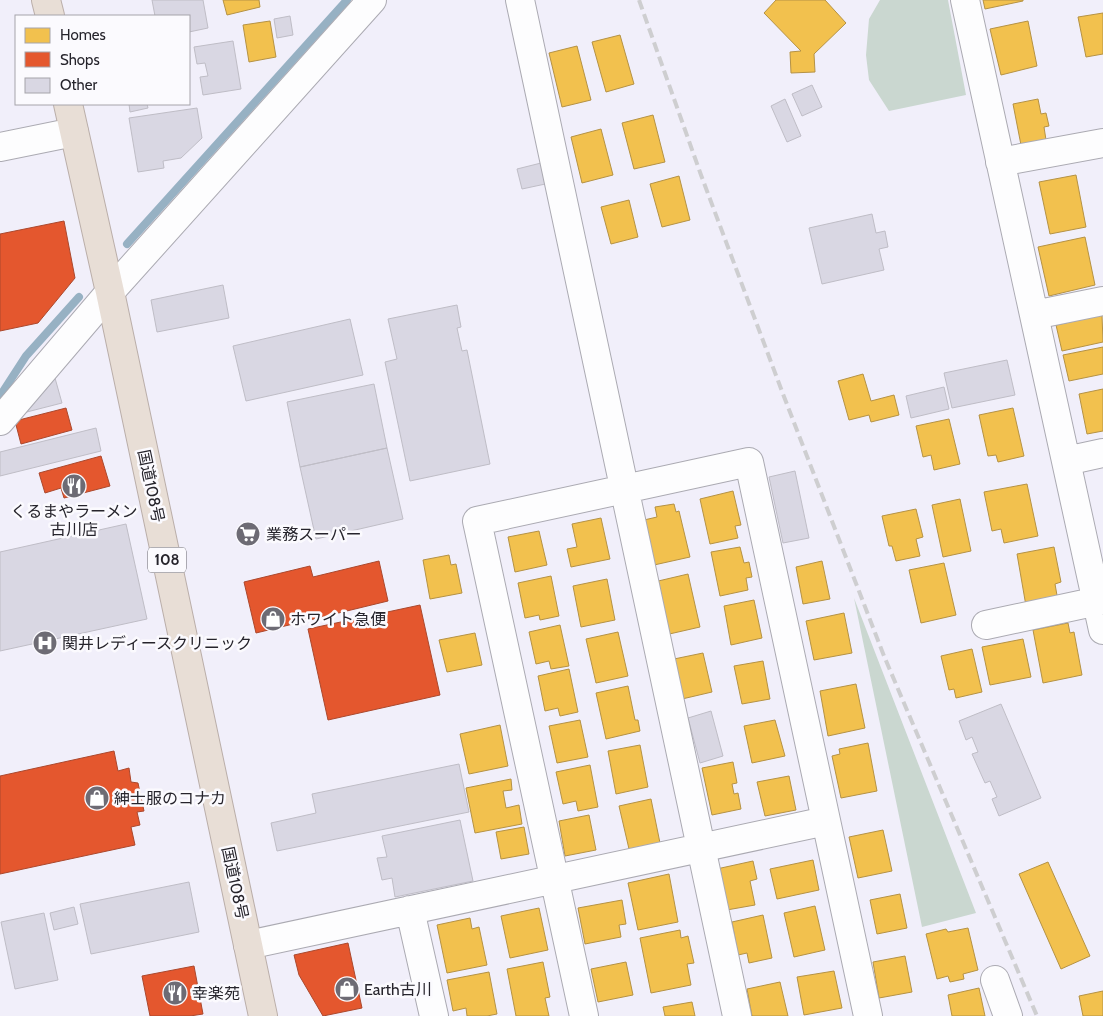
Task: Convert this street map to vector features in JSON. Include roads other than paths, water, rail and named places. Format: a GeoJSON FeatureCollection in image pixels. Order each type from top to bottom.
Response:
{"type":"FeatureCollection","features":[{"type":"Feature","properties":{"kind":"highway"},"geometry":{"type":"LineString","coordinates":[[46,0],[50,15]]}},
{"type":"Feature","properties":{"kind":"highway","name":"国道108号"},"geometry":{"type":"LineString","coordinates":[[68,105],[110,292],[263,1016]]}},
{"type":"Feature","properties":{"kind":"street"},"geometry":{"type":"LineString","coordinates":[[0,421],[110,292],[372,0]]}},
{"type":"Feature","properties":{"kind":"street"},"geometry":{"type":"LineString","coordinates":[[520,0],[737,1016]]}},
{"type":"Feature","properties":{"kind":"street"},"geometry":{"type":"LineString","coordinates":[[964,0],[1066,461],[1100,601],[1103,630]]}},
{"type":"Feature","properties":{"kind":"street"},"geometry":{"type":"LineString","coordinates":[[0,146],[74,132]]}},
{"type":"Feature","properties":{"kind":"street"},"geometry":{"type":"LineString","coordinates":[[1000,162],[1103,143]]}},
{"type":"Feature","properties":{"kind":"street"},"geometry":{"type":"LineString","coordinates":[[1034,315],[1103,301]]}},
{"type":"Feature","properties":{"kind":"street"},"geometry":{"type":"LineString","coordinates":[[1066,461],[1103,453]]}},
{"type":"Feature","properties":{"kind":"street"},"geometry":{"type":"LineString","coordinates":[[584,1016],[477,521],[749,462],[868,1016]]}},
{"type":"Feature","properties":{"kind":"street"},"geometry":{"type":"LineString","coordinates":[[986,625],[1100,601]]}},
{"type":"Feature","properties":{"kind":"street"},"geometry":{"type":"LineString","coordinates":[[248,945],[826,821]]}},
{"type":"Feature","properties":{"kind":"street"},"geometry":{"type":"LineString","coordinates":[[410,910],[434,1016]]}},
{"type":"Feature","properties":{"kind":"street"},"geometry":{"type":"LineString","coordinates":[[995,980],[1008,1016]]}},
{"type":"Feature","properties":{"kind":"waterway"},"geometry":{"type":"LineString","coordinates":[[127,244],[347,0]]}},
{"type":"Feature","properties":{"kind":"waterway"},"geometry":{"type":"LineString","coordinates":[[0,396],[26,356],[79,297]]}},
{"type":"Feature","properties":{"kind":"railway"},"geometry":{"type":"LineString","coordinates":[[639,0],[701,175],[884,656],[1037,1016]]}},
{"type":"Feature","properties":{"kind":"place","name":"くるまやラーメン 古川店"},"geometry":{"type":"Point","coordinates":[74,486]}},
{"type":"Feature","properties":{"kind":"place","name":"業務スーパー"},"geometry":{"type":"Point","coordinates":[248,534]}},
{"type":"Feature","properties":{"kind":"place","name":"ホワイト急便"},"geometry":{"type":"Point","coordinates":[273,619]}},
{"type":"Feature","properties":{"kind":"place","name":"関井レディースクリニック"},"geometry":{"type":"Point","coordinates":[45,643]}},
{"type":"Feature","properties":{"kind":"place","name":"紳士服のコナカ"},"geometry":{"type":"Point","coordinates":[97,798]}},
{"type":"Feature","properties":{"kind":"place","name":"Earth古川"},"geometry":{"type":"Point","coordinates":[347,989]}},
{"type":"Feature","properties":{"kind":"place","name":"幸楽苑"},"geometry":{"type":"Point","coordinates":[175,993]}}]}
